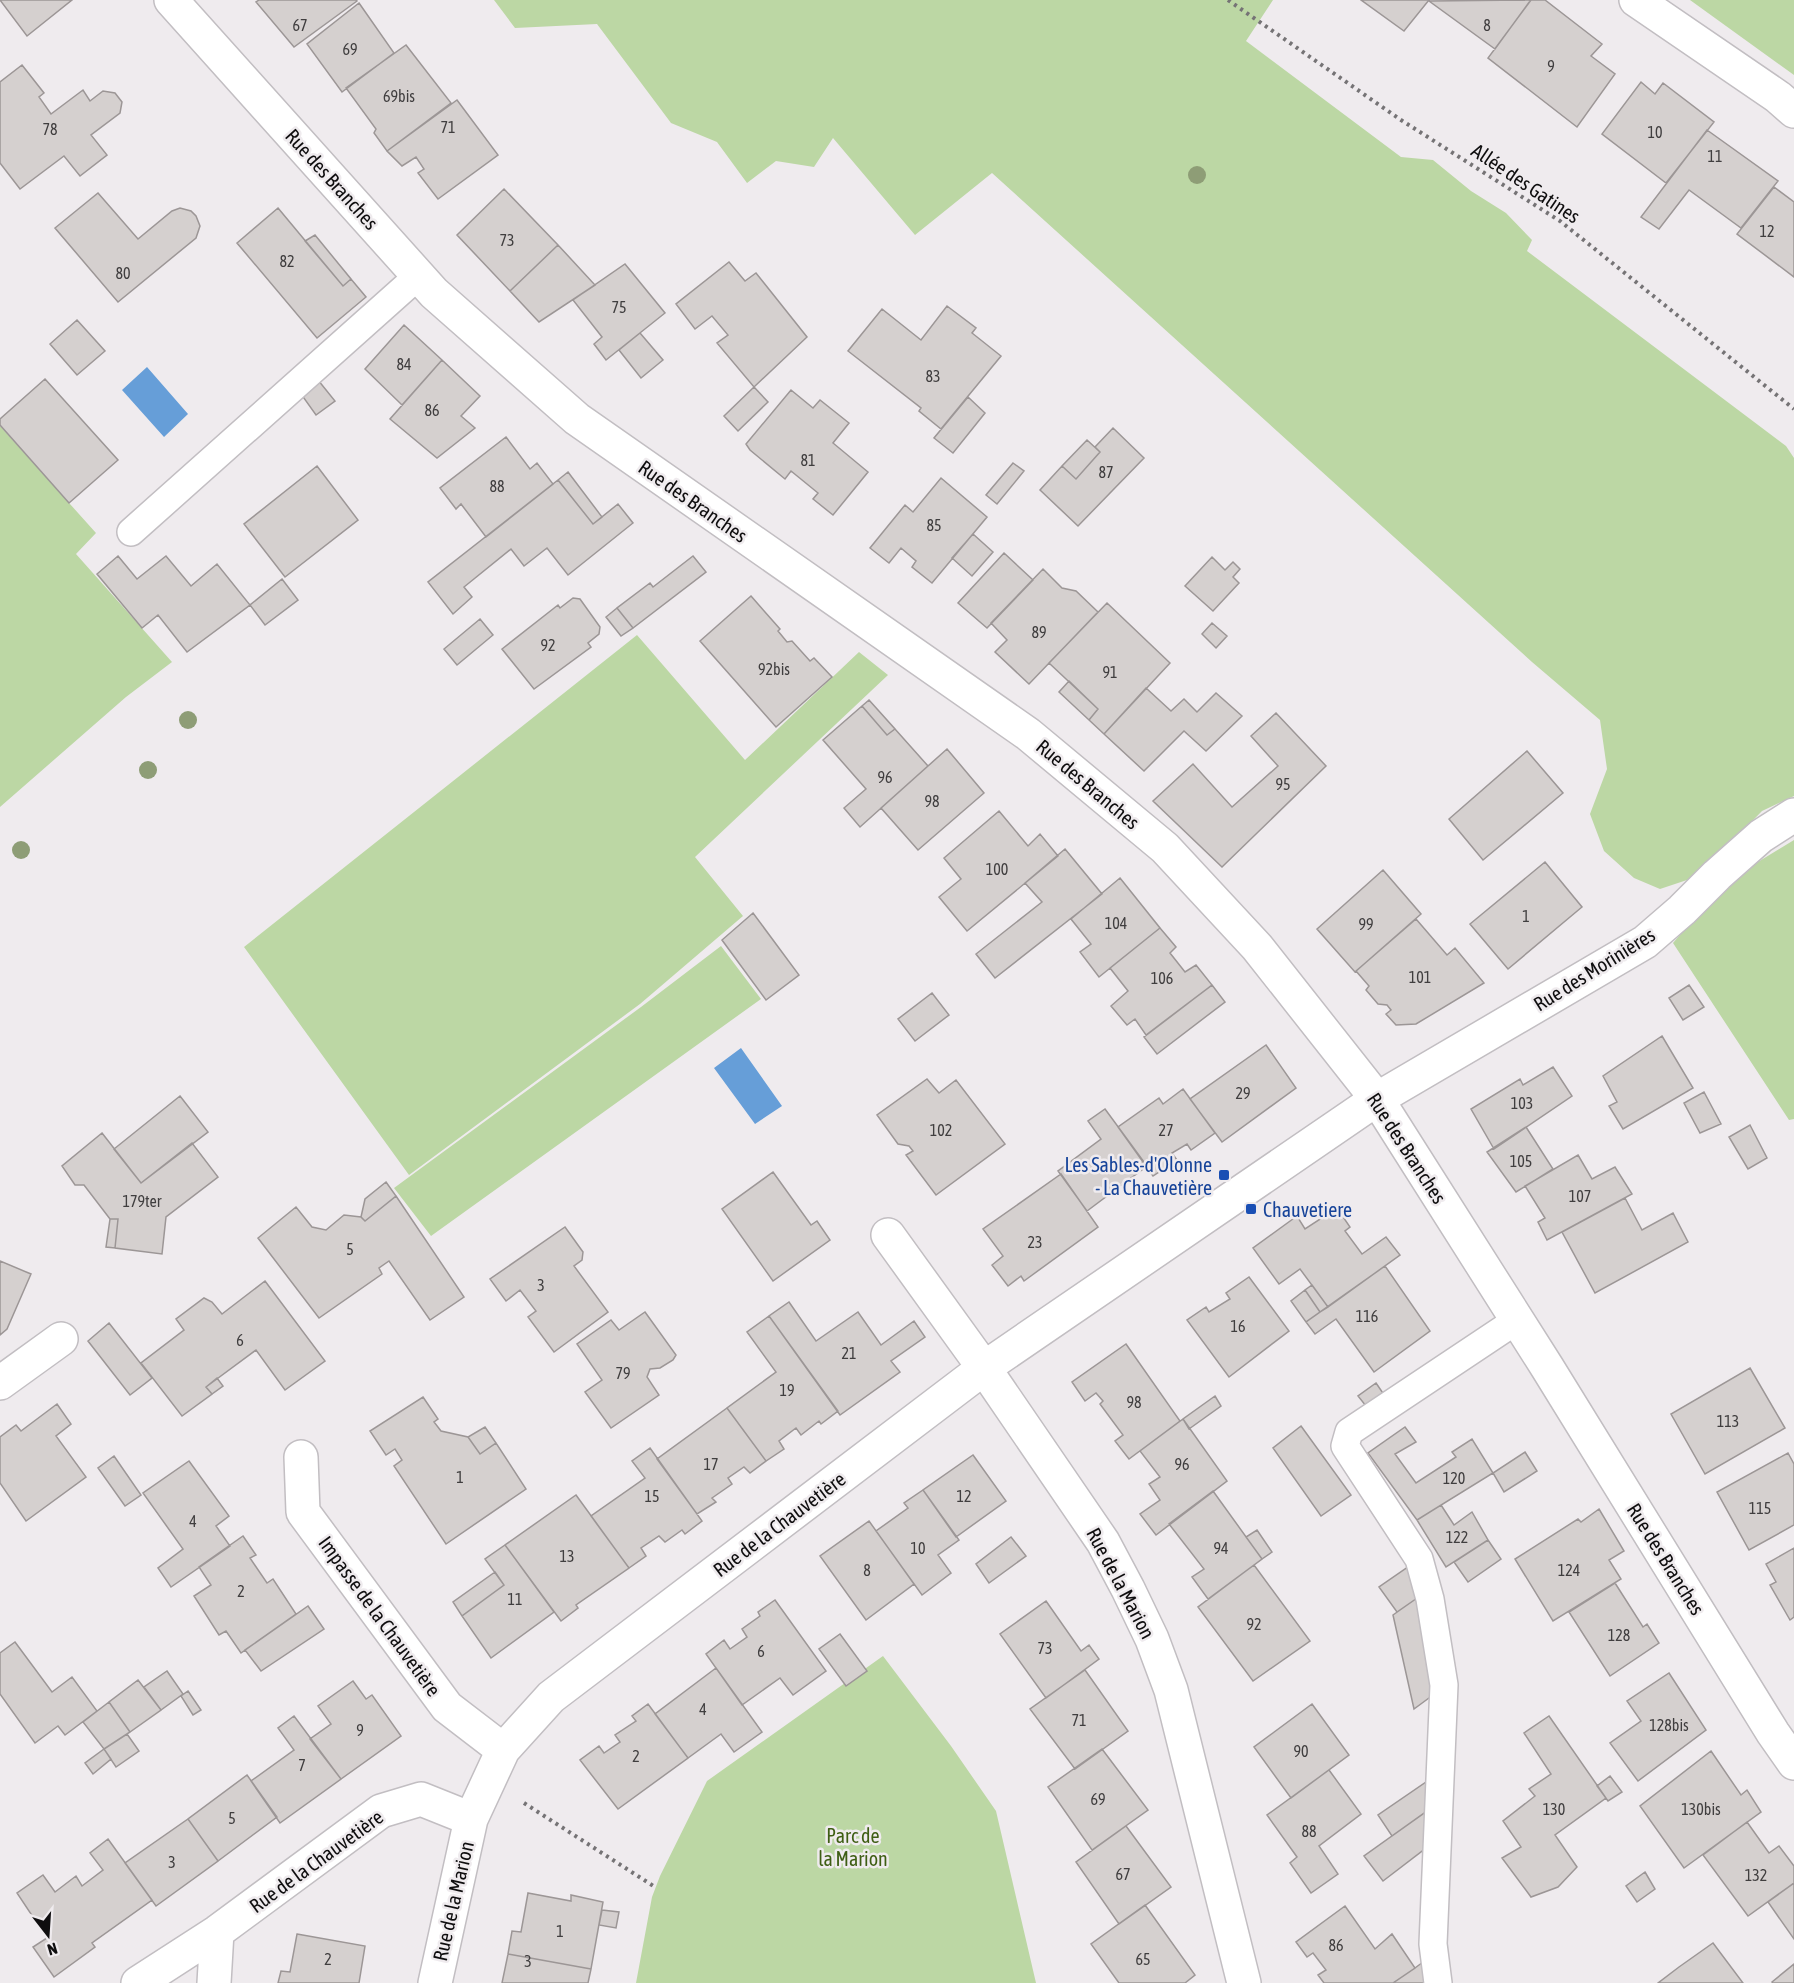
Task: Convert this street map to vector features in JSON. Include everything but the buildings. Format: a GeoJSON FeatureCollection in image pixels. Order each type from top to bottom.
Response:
{"type":"FeatureCollection","features":[{"type":"Feature","properties":{"kind":"street","name":"Rue des Branches"},"geometry":{"type":"LineString","coordinates":[[171,0],[434,293],[577,419],[1028,734],[1165,848],[1257,947],[1377,1099],[1773,1733],[1794,1763]]}},
{"type":"Feature","properties":{"kind":"street"},"geometry":{"type":"LineString","coordinates":[[1636,0],[1778,97],[1794,111]]}},
{"type":"Feature","properties":{"kind":"street","name":"Rue des Morinières"},"geometry":{"type":"LineString","coordinates":[[1377,1099],[1645,942],[1761,836],[1794,815]]}},
{"type":"Feature","properties":{"kind":"street","name":"Rue de la Chauvetière"},"geometry":{"type":"LineString","coordinates":[[138,1983],[217,1932],[381,1811],[421,1799],[471,1819],[503,1750],[551,1697],[984,1368],[1377,1099]]}},
{"type":"Feature","properties":{"kind":"street","name":"Rue de la Marion"},"geometry":{"type":"LineString","coordinates":[[888,1235],[984,1368],[1103,1542],[1152,1639],[1171,1690],[1244,1983]]}},
{"type":"Feature","properties":{"kind":"street"},"geometry":{"type":"LineString","coordinates":[[0,1383],[61,1339]]}},
{"type":"Feature","properties":{"kind":"street","name":"Impasse de la Chauvetière"},"geometry":{"type":"LineString","coordinates":[[301,1457],[303,1512],[447,1707],[503,1750]]}},
{"type":"Feature","properties":{"kind":"street","name":"Rue de la Marion"},"geometry":{"type":"LineString","coordinates":[[435,1983],[471,1819]]}},
{"type":"Feature","properties":{"kind":"street"},"geometry":{"type":"LineString","coordinates":[[214,1983],[217,1932]]}},
{"type":"Feature","properties":{"kind":"lane"},"geometry":{"type":"LineString","coordinates":[[131,532],[418,276]]}},
{"type":"Feature","properties":{"kind":"lane"},"geometry":{"type":"LineString","coordinates":[[1438,1983],[1433,1944],[1444,1685],[1430,1599],[1419,1559],[1345,1446],[1349,1432],[1517,1320]]}},
{"type":"Feature","properties":{"kind":"path","name":"Allée des Gatines"},"geometry":{"type":"LineString","coordinates":[[1228,0],[1401,120],[1560,221],[1794,409]]}},
{"type":"Feature","properties":{"kind":"path"},"geometry":{"type":"LineString","coordinates":[[488,1780],[656,1887]]}},
{"type":"Feature","properties":{"kind":"green space"},"geometry":{"type":"Polygon","coordinates":[[[494,0],[1273,0],[1246,41],[1401,157],[1433,160],[1471,191],[1506,213],[1532,240],[1527,251],[1786,446],[1794,458],[1794,796],[1762,811],[1699,876],[1660,889],[1634,878],[1604,851],[1590,814],[1607,769],[1600,720],[1532,662],[992,173],[915,235],[833,138],[814,167],[776,161],[747,183],[717,142],[671,123],[597,24],[515,28],[494,0]]]}},
{"type":"Feature","properties":{"kind":"green space"},"geometry":{"type":"Polygon","coordinates":[[[1690,0],[1794,0],[1794,75],[1690,0]]]}},
{"type":"Feature","properties":{"kind":"green space"},"geometry":{"type":"Polygon","coordinates":[[[0,426],[96,533],[76,554],[172,662],[126,697],[0,807],[0,426]]]}},
{"type":"Feature","properties":{"kind":"green space"},"geometry":{"type":"Polygon","coordinates":[[[637,635],[745,760],[859,652],[888,675],[695,857],[743,916],[640,1004],[409,1175],[244,947],[637,635]]]}},
{"type":"Feature","properties":{"kind":"green space"},"geometry":{"type":"Polygon","coordinates":[[[1794,840],[1794,1119],[1789,1120],[1673,943],[1725,882],[1794,840]]]}},
{"type":"Feature","properties":{"kind":"green space"},"geometry":{"type":"Polygon","coordinates":[[[721,946],[761,999],[431,1236],[394,1188],[721,946]]]}},
{"type":"Feature","properties":{"kind":"green space","name":"Parc de la Marion"},"geometry":{"type":"Polygon","coordinates":[[[883,1656],[951,1746],[996,1811],[1036,1983],[636,1983],[652,1897],[707,1781],[883,1656]]]}},
{"type":"Feature","properties":{"kind":"water"},"geometry":{"type":"Polygon","coordinates":[[[147,367],[188,414],[164,437],[122,390],[147,367]]]}},
{"type":"Feature","properties":{"kind":"water"},"geometry":{"type":"Polygon","coordinates":[[[741,1048],[782,1106],[755,1124],[714,1068],[741,1048]]]}},
{"type":"Feature","properties":{"kind":"place","name":"Les Sables-d'Olonne - La Chauvetière"},"geometry":{"type":"Point","coordinates":[1224,1175]}},
{"type":"Feature","properties":{"kind":"place","name":"Chauvetiere"},"geometry":{"type":"Point","coordinates":[1251,1209]}}]}
